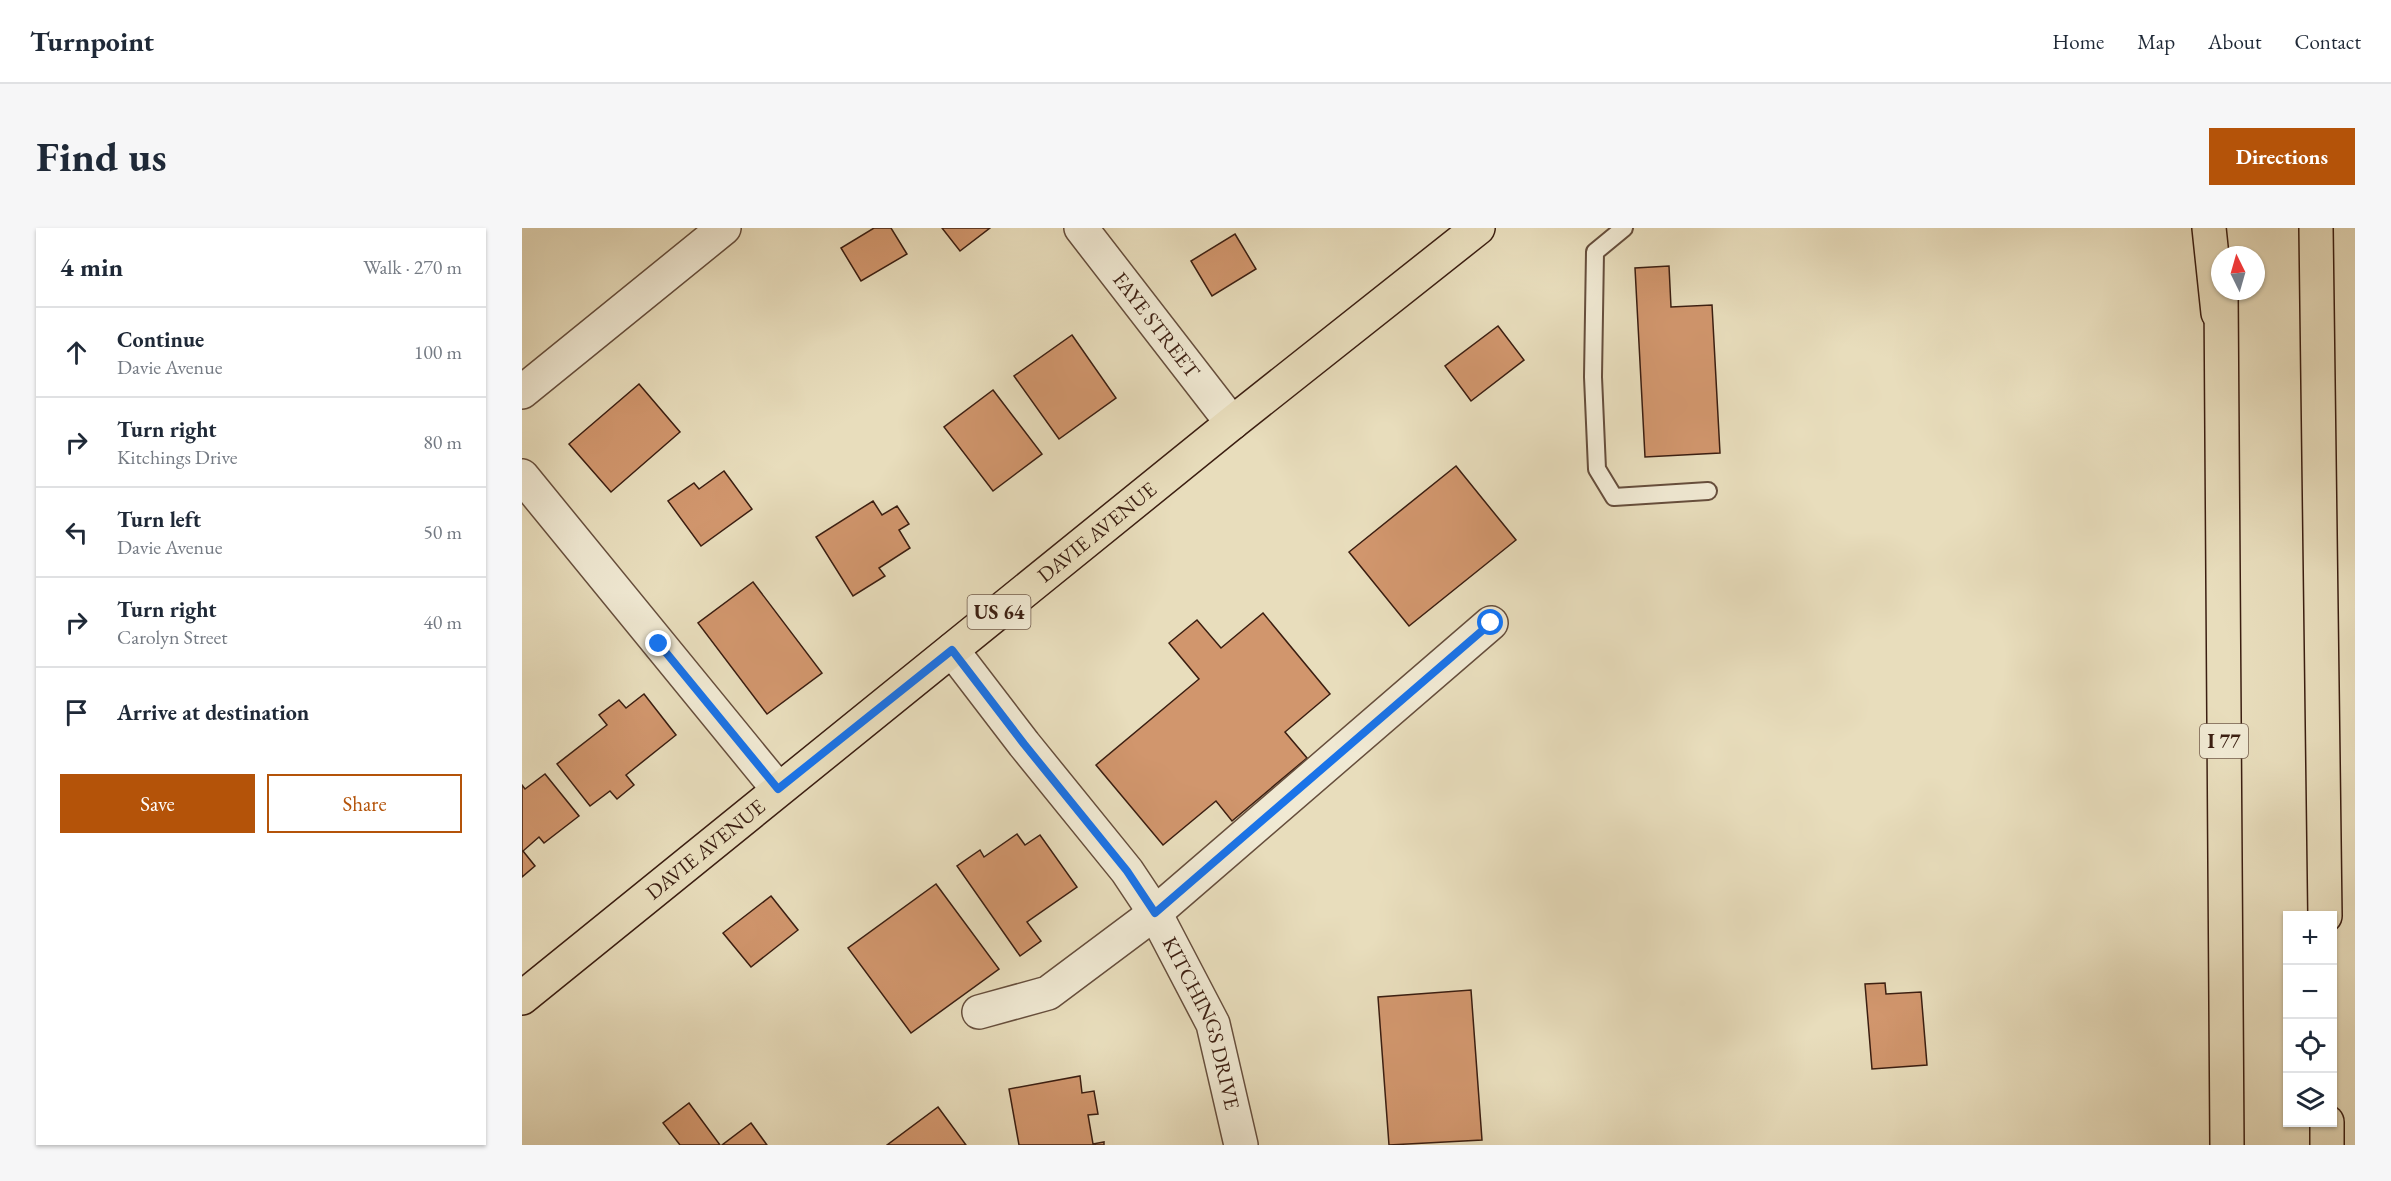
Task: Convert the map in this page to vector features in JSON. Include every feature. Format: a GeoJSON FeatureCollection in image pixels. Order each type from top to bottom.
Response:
{"type":"FeatureCollection","features":[{"type":"Feature","properties":{"kind":"main road","name":"DAVIE AVENUE"},"geometry":{"type":"LineString","coordinates":[[522,998],[1232,423],[1478,228]]}},
{"type":"Feature","properties":{"kind":"main road"},"geometry":{"type":"LineString","coordinates":[[2209,228],[2221,337]]}},
{"type":"Feature","properties":{"kind":"main road"},"geometry":{"type":"LineString","coordinates":[[2221,228],[2221,246]]}},
{"type":"Feature","properties":{"kind":"main road"},"geometry":{"type":"LineString","coordinates":[[2316,228],[2325,911]]}},
{"type":"Feature","properties":{"kind":"main road","name":"I 77"},"geometry":{"type":"LineString","coordinates":[[2221,300],[2227,1145]]}},
{"type":"Feature","properties":{"kind":"main road"},"geometry":{"type":"LineString","coordinates":[[2327,1127],[2327,1145]]}},
{"type":"Feature","properties":{"kind":"street"},"geometry":{"type":"LineString","coordinates":[[522,392],[724,228]]}},
{"type":"Feature","properties":{"kind":"street","name":"FAYE STREET"},"geometry":{"type":"LineString","coordinates":[[1081,228],[1232,423]]}},
{"type":"Feature","properties":{"kind":"street"},"geometry":{"type":"LineString","coordinates":[[522,476],[778,789]]}},
{"type":"Feature","properties":{"kind":"street"},"geometry":{"type":"LineString","coordinates":[[980,1012],[1048,993],[1155,913],[1491,623]]}},
{"type":"Feature","properties":{"kind":"street","name":"KITCHINGS DRIVE"},"geometry":{"type":"LineString","coordinates":[[952,650],[1024,744],[1127,871],[1155,913],[1213,1024],[1241,1145]]}},
{"type":"Feature","properties":{"kind":"lane"},"geometry":{"type":"LineString","coordinates":[[1624,228],[1595,252],[1593,377],[1597,469],[1614,497],[1708,491]]}},
{"type":"Feature","properties":{"kind":"building"},"geometry":{"type":"Polygon","coordinates":[[[874,228],[891,228],[907,254],[861,281],[841,248],[874,228]]]}},
{"type":"Feature","properties":{"kind":"building"},"geometry":{"type":"Polygon","coordinates":[[[942,228],[990,228],[960,251],[942,228]]]}},
{"type":"Feature","properties":{"kind":"building"},"geometry":{"type":"Polygon","coordinates":[[[1235,234],[1256,269],[1212,296],[1191,261],[1235,234]]]}},
{"type":"Feature","properties":{"kind":"building"},"geometry":{"type":"Polygon","coordinates":[[[1669,266],[1671,307],[1712,305],[1720,453],[1645,457],[1635,268],[1669,266]]]}},
{"type":"Feature","properties":{"kind":"building"},"geometry":{"type":"Polygon","coordinates":[[[1498,326],[1524,360],[1471,401],[1445,366],[1498,326]]]}},
{"type":"Feature","properties":{"kind":"building"},"geometry":{"type":"Polygon","coordinates":[[[1072,335],[1116,398],[1059,439],[1014,376],[1072,335]]]}},
{"type":"Feature","properties":{"kind":"building"},"geometry":{"type":"Polygon","coordinates":[[[639,384],[680,432],[611,492],[569,444],[639,384]]]}},
{"type":"Feature","properties":{"kind":"building"},"geometry":{"type":"Polygon","coordinates":[[[993,390],[1042,454],[993,491],[944,427],[993,390]]]}},
{"type":"Feature","properties":{"kind":"building"},"geometry":{"type":"Polygon","coordinates":[[[1456,466],[1516,540],[1409,626],[1349,552],[1456,466]]]}},
{"type":"Feature","properties":{"kind":"building"},"geometry":{"type":"Polygon","coordinates":[[[724,471],[752,509],[701,546],[668,501],[694,483],[699,489],[724,471]]]}},
{"type":"Feature","properties":{"kind":"building"},"geometry":{"type":"Polygon","coordinates":[[[873,501],[882,515],[897,506],[909,524],[899,530],[910,548],[879,568],[885,576],[853,596],[816,537],[873,501]]]}},
{"type":"Feature","properties":{"kind":"building"},"geometry":{"type":"Polygon","coordinates":[[[753,582],[822,673],[767,714],[698,623],[753,582]]]}},
{"type":"Feature","properties":{"kind":"building"},"geometry":{"type":"Polygon","coordinates":[[[1263,613],[1330,694],[1285,732],[1307,758],[1232,821],[1216,801],[1163,845],[1096,765],[1199,679],[1169,643],[1197,620],[1221,648],[1263,613]]]}},
{"type":"Feature","properties":{"kind":"building"},"geometry":{"type":"Polygon","coordinates":[[[644,694],[676,735],[626,775],[634,785],[617,799],[610,791],[590,806],[557,764],[607,725],[599,715],[619,700],[626,708],[644,694]]]}},
{"type":"Feature","properties":{"kind":"building"},"geometry":{"type":"Polygon","coordinates":[[[545,774],[579,816],[544,843],[539,837],[523,851],[535,866],[522,877],[522,785],[525,789],[545,774]]]}},
{"type":"Feature","properties":{"kind":"building"},"geometry":{"type":"Polygon","coordinates":[[[1017,834],[1025,845],[1040,835],[1077,887],[1027,922],[1041,941],[1020,956],[957,866],[980,850],[984,857],[1017,834]]]}},
{"type":"Feature","properties":{"kind":"building"},"geometry":{"type":"Polygon","coordinates":[[[936,884],[999,969],[911,1033],[848,948],[936,884]]]}},
{"type":"Feature","properties":{"kind":"building"},"geometry":{"type":"Polygon","coordinates":[[[771,896],[798,930],[751,967],[723,933],[771,896]]]}},
{"type":"Feature","properties":{"kind":"building"},"geometry":{"type":"Polygon","coordinates":[[[1885,983],[1886,994],[1921,992],[1927,1065],[1872,1069],[1865,984],[1885,983]]]}},
{"type":"Feature","properties":{"kind":"building"},"geometry":{"type":"Polygon","coordinates":[[[1471,990],[1482,1140],[1389,1145],[1378,997],[1471,990]]]}},
{"type":"Feature","properties":{"kind":"building"},"geometry":{"type":"Polygon","coordinates":[[[1080,1076],[1082,1093],[1094,1091],[1098,1114],[1088,1115],[1093,1144],[1104,1142],[1104,1145],[1019,1145],[1009,1089],[1080,1076]]]}},
{"type":"Feature","properties":{"kind":"building"},"geometry":{"type":"Polygon","coordinates":[[[689,1103],[720,1145],[680,1145],[663,1123],[689,1103]]]}},
{"type":"Feature","properties":{"kind":"building"},"geometry":{"type":"Polygon","coordinates":[[[938,1107],[966,1145],[887,1145],[938,1107]]]}},
{"type":"Feature","properties":{"kind":"building"},"geometry":{"type":"Polygon","coordinates":[[[751,1123],[767,1145],[722,1145],[751,1123]]]}},
{"type":"Feature","properties":{"kind":"route"},"geometry":{"type":"LineString","coordinates":[[659,644],[778,789],[952,650],[1024,744],[1127,871],[1155,913],[1491,623]]}}]}
